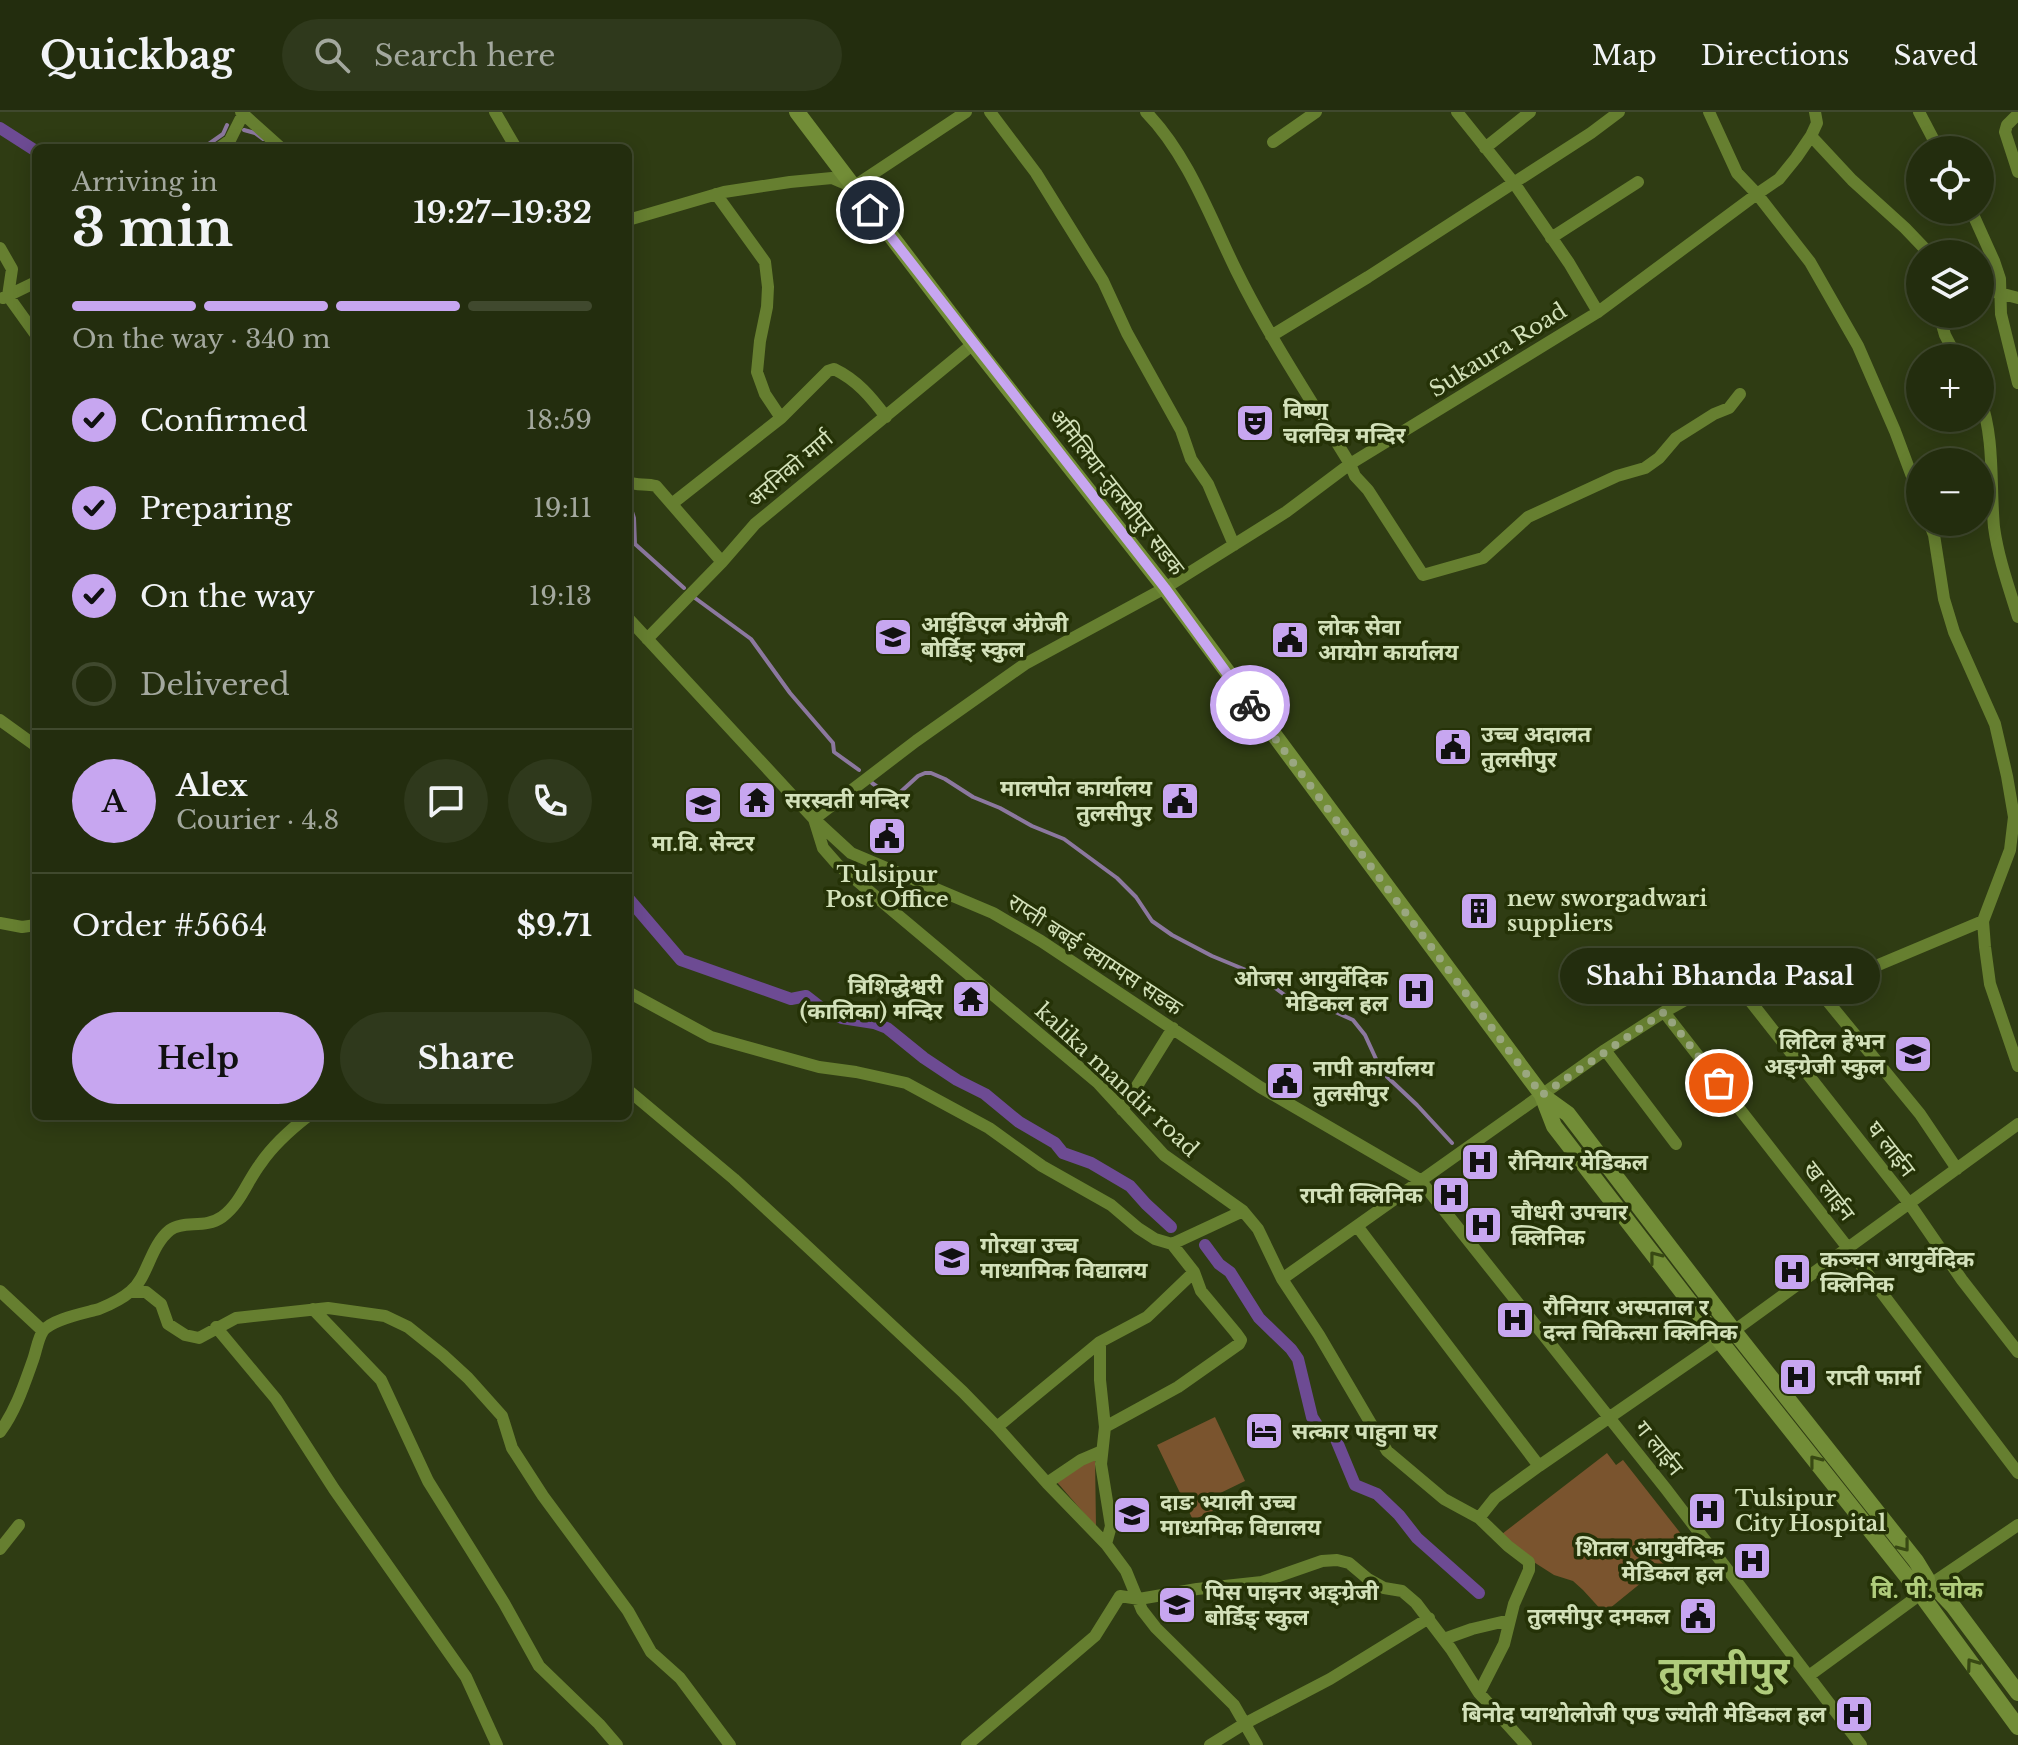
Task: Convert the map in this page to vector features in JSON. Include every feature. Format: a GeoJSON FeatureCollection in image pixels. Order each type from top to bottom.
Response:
{"type":"FeatureCollection","features":[{"type":"Feature","properties":{"kind":"main road","name":"अमिलिया-तुलसीपुर सडक"},"geometry":{"type":"LineString","coordinates":[[797,112],[973,344],[1165,588],[1542,1095],[1568,1114],[1727,1336],[1916,1561],[1926,1589]]}},
{"type":"Feature","properties":{"kind":"main road"},"geometry":{"type":"LineString","coordinates":[[1926,1589],[1953,1606],[2018,1693]]}},
{"type":"Feature","properties":{"kind":"main road"},"geometry":{"type":"LineString","coordinates":[[1926,1589],[2018,1727]]}},
{"type":"Feature","properties":{"kind":"street"},"geometry":{"type":"LineString","coordinates":[[224,144],[230,140],[242,112],[277,144]]}},
{"type":"Feature","properties":{"kind":"street"},"geometry":{"type":"LineString","coordinates":[[495,112],[514,144]]}},
{"type":"Feature","properties":{"kind":"street"},"geometry":{"type":"LineString","coordinates":[[632,219],[716,194],[790,182],[832,178],[853,187],[966,112]]}},
{"type":"Feature","properties":{"kind":"street"},"geometry":{"type":"LineString","coordinates":[[990,112],[1036,173],[1097,271],[1181,430],[1191,459],[1208,484],[1234,545]]}},
{"type":"Feature","properties":{"kind":"street"},"geometry":{"type":"LineString","coordinates":[[1146,112],[1159,125],[1203,196],[1271,336],[1355,476],[1368,490],[1423,575],[1483,558],[1528,517],[1617,476],[1645,468],[1659,458],[1676,438],[1729,408],[1740,394]]}},
{"type":"Feature","properties":{"kind":"street"},"geometry":{"type":"LineString","coordinates":[[1273,142],[1316,112]]}},
{"type":"Feature","properties":{"kind":"street"},"geometry":{"type":"LineString","coordinates":[[1457,112],[1514,183],[1598,312]]}},
{"type":"Feature","properties":{"kind":"street"},"geometry":{"type":"LineString","coordinates":[[1485,148],[1530,112]]}},
{"type":"Feature","properties":{"kind":"street"},"geometry":{"type":"LineString","coordinates":[[1271,336],[1368,277],[1619,112]]}},
{"type":"Feature","properties":{"kind":"street"},"geometry":{"type":"LineString","coordinates":[[1709,112],[1737,173],[1810,262],[1858,346],[1906,460]]}},
{"type":"Feature","properties":{"kind":"street","name":"Sukaura Road"},"geometry":{"type":"LineString","coordinates":[[814,819],[916,741],[1025,664],[1165,588],[1286,512],[1350,464],[1598,312],[1779,179],[1811,136],[1817,123],[1815,112]]}},
{"type":"Feature","properties":{"kind":"street"},"geometry":{"type":"LineString","coordinates":[[1919,112],[1932,136]]}},
{"type":"Feature","properties":{"kind":"street"},"geometry":{"type":"LineString","coordinates":[[2017,116],[2007,125],[2005,132],[2018,172]]}},
{"type":"Feature","properties":{"kind":"street"},"geometry":{"type":"LineString","coordinates":[[1811,136],[1852,180],[1916,240]]}},
{"type":"Feature","properties":{"kind":"street"},"geometry":{"type":"LineString","coordinates":[[1551,238],[1638,182]]}},
{"type":"Feature","properties":{"kind":"street"},"geometry":{"type":"LineString","coordinates":[[716,194],[765,262],[767,307],[757,372],[765,394],[781,418]]}},
{"type":"Feature","properties":{"kind":"street"},"geometry":{"type":"LineString","coordinates":[[1977,224],[2000,279],[2001,314],[2018,383]]}},
{"type":"Feature","properties":{"kind":"street"},"geometry":{"type":"LineString","coordinates":[[0,248],[12,269],[4,297]]}},
{"type":"Feature","properties":{"kind":"street"},"geometry":{"type":"LineString","coordinates":[[4,297],[32,284]]}},
{"type":"Feature","properties":{"kind":"street"},"geometry":{"type":"LineString","coordinates":[[1994,292],[2018,298]]}},
{"type":"Feature","properties":{"kind":"street"},"geometry":{"type":"LineString","coordinates":[[4,297],[32,330]]}},
{"type":"Feature","properties":{"kind":"street","name":"अरनिको मार्ग"},"geometry":{"type":"LineString","coordinates":[[647,639],[755,524],[973,344]]}},
{"type":"Feature","properties":{"kind":"street"},"geometry":{"type":"LineString","coordinates":[[673,503],[781,418],[828,371],[834,369],[865,389],[886,417]]}},
{"type":"Feature","properties":{"kind":"street"},"geometry":{"type":"LineString","coordinates":[[1987,432],[1994,529],[2018,617]]}},
{"type":"Feature","properties":{"kind":"street"},"geometry":{"type":"LineString","coordinates":[[632,484],[656,486],[722,562]]}},
{"type":"Feature","properties":{"kind":"street"},"geometry":{"type":"LineString","coordinates":[[1934,536],[1944,599],[1995,724],[2014,817],[2010,850],[1983,921],[1990,984],[2018,1066]]}},
{"type":"Feature","properties":{"kind":"street","name":"राप्ती बबई क्याम्पस सडक"},"geometry":{"type":"LineString","coordinates":[[632,622],[814,819],[851,853],[993,913],[1041,941],[1260,1087],[1420,1180]]}},
{"type":"Feature","properties":{"kind":"street"},"geometry":{"type":"LineString","coordinates":[[0,720],[32,743]]}},
{"type":"Feature","properties":{"kind":"street","name":"kalika mandir road"},"geometry":{"type":"LineString","coordinates":[[814,819],[823,848],[837,864],[1098,1083],[1164,1155],[1243,1211],[1258,1229],[1282,1279],[1319,1335],[1387,1451],[1444,1499],[1479,1518],[1529,1562],[1529,1570],[1510,1620]]}},
{"type":"Feature","properties":{"kind":"street"},"geometry":{"type":"LineString","coordinates":[[1282,1279],[1605,1050],[1726,977],[1755,989],[1852,976],[1983,921]]}},
{"type":"Feature","properties":{"kind":"street"},"geometry":{"type":"LineString","coordinates":[[0,923],[32,926]]}},
{"type":"Feature","properties":{"kind":"street","name":"घ लाईन"},"geometry":{"type":"LineString","coordinates":[[1726,977],[1751,1002],[1909,1203],[1962,1280],[2018,1352]]}},
{"type":"Feature","properties":{"kind":"street"},"geometry":{"type":"LineString","coordinates":[[1811,981],[1920,1114],[1957,1169]]}},
{"type":"Feature","properties":{"kind":"street"},"geometry":{"type":"LineString","coordinates":[[632,995],[711,1037],[819,1067],[906,1083],[989,1128],[1042,1166],[1111,1205],[1155,1239],[1172,1244],[1194,1272],[1201,1291],[1241,1340],[1178,1387],[1105,1427]]}},
{"type":"Feature","properties":{"kind":"street","name":"ख लाईन"},"geometry":{"type":"LineString","coordinates":[[1664,1012],[2018,1473]]}},
{"type":"Feature","properties":{"kind":"street"},"geometry":{"type":"LineString","coordinates":[[1122,1110],[1173,1028]]}},
{"type":"Feature","properties":{"kind":"street"},"geometry":{"type":"LineString","coordinates":[[1605,1050],[1676,1144]]}},
{"type":"Feature","properties":{"kind":"street"},"geometry":{"type":"LineString","coordinates":[[632,1093],[734,1179],[997,1427],[1106,1544],[1126,1571],[1142,1610],[1156,1628],[1234,1705],[1257,1745]]}},
{"type":"Feature","properties":{"kind":"street"},"geometry":{"type":"LineString","coordinates":[[0,1432],[22,1391],[43,1331],[74,1316],[103,1308],[131,1292],[142,1279],[147,1263],[161,1240],[172,1228],[202,1225],[220,1218],[240,1199],[259,1164],[280,1138],[303,1120]]}},
{"type":"Feature","properties":{"kind":"street"},"geometry":{"type":"LineString","coordinates":[[1479,1518],[1495,1498],[1727,1336],[2018,1124]]}},
{"type":"Feature","properties":{"kind":"street","name":"ग लाईन"},"geometry":{"type":"LineString","coordinates":[[1420,1180],[1810,1675],[1861,1745]]}},
{"type":"Feature","properties":{"kind":"street"},"geometry":{"type":"LineString","coordinates":[[1172,1244],[1243,1211]]}},
{"type":"Feature","properties":{"kind":"street"},"geometry":{"type":"LineString","coordinates":[[1357,1226],[1539,1466]]}},
{"type":"Feature","properties":{"kind":"street"},"geometry":{"type":"LineString","coordinates":[[997,1427],[1100,1342],[1147,1317],[1194,1272]]}},
{"type":"Feature","properties":{"kind":"street"},"geometry":{"type":"LineString","coordinates":[[0,1291],[43,1331]]}},
{"type":"Feature","properties":{"kind":"street"},"geometry":{"type":"LineString","coordinates":[[131,1292],[146,1292],[161,1304],[168,1324],[185,1335],[199,1338],[236,1318],[328,1308],[385,1316],[408,1327],[468,1378],[502,1416],[512,1448],[543,1496],[628,1611],[651,1652],[680,1678],[730,1745]]}},
{"type":"Feature","properties":{"kind":"street"},"geometry":{"type":"LineString","coordinates":[[313,1309],[381,1380],[428,1481],[504,1603],[539,1666],[617,1745]]}},
{"type":"Feature","properties":{"kind":"street"},"geometry":{"type":"LineString","coordinates":[[216,1327],[276,1399],[334,1489],[466,1677],[497,1745]]}},
{"type":"Feature","properties":{"kind":"street"},"geometry":{"type":"LineString","coordinates":[[1100,1342],[1105,1427],[1101,1464],[1111,1526],[1106,1544]]}},
{"type":"Feature","properties":{"kind":"street"},"geometry":{"type":"LineString","coordinates":[[1047,1483],[1081,1460],[1102,1451]]}},
{"type":"Feature","properties":{"kind":"street"},"geometry":{"type":"LineString","coordinates":[[0,1549],[19,1525]]}},
{"type":"Feature","properties":{"kind":"street"},"geometry":{"type":"LineString","coordinates":[[1810,1675],[2018,1525]]}},
{"type":"Feature","properties":{"kind":"street"},"geometry":{"type":"LineString","coordinates":[[967,1745],[1095,1636],[1120,1596],[1139,1599],[1262,1582],[1322,1561],[1337,1560],[1349,1563],[1384,1588],[1402,1591],[1416,1603],[1479,1693],[1526,1745]]}},
{"type":"Feature","properties":{"kind":"street"},"geometry":{"type":"LineString","coordinates":[[1210,1745],[1330,1679],[1429,1618]]}},
{"type":"Feature","properties":{"kind":"street"},"geometry":{"type":"LineString","coordinates":[[1444,1639],[1510,1620],[1504,1644],[1479,1693]]}},
{"type":"Feature","properties":{"kind":"shaded area"},"geometry":{"type":"Polygon","coordinates":[[[1215,1417],[1245,1481],[1208,1499],[1213,1511],[1193,1520],[1157,1445],[1215,1417]]]}},
{"type":"Feature","properties":{"kind":"shaded area"},"geometry":{"type":"Polygon","coordinates":[[[1607,1453],[1616,1465],[1623,1460],[1689,1544],[1604,1613],[1573,1581],[1554,1575],[1529,1559],[1502,1534],[1607,1453]]]}},
{"type":"Feature","properties":{"kind":"shaded area"},"geometry":{"type":"Polygon","coordinates":[[[1095,1457],[1096,1527],[1056,1481],[1095,1457]]]}},
{"type":"Feature","properties":{"kind":"waterway"},"geometry":{"type":"LineString","coordinates":[[209,144],[223,134],[227,125]]}},
{"type":"Feature","properties":{"kind":"waterway"},"geometry":{"type":"LineString","coordinates":[[0,128],[32,148]]}},
{"type":"Feature","properties":{"kind":"waterway"},"geometry":{"type":"LineString","coordinates":[[244,130],[263,139]]}},
{"type":"Feature","properties":{"kind":"waterway"},"geometry":{"type":"LineString","coordinates":[[632,512],[635,544],[684,588]]}},
{"type":"Feature","properties":{"kind":"waterway"},"geometry":{"type":"LineString","coordinates":[[695,598],[751,639],[790,693],[833,743],[834,752],[859,770]]}},
{"type":"Feature","properties":{"kind":"waterway"},"geometry":{"type":"LineString","coordinates":[[872,783],[895,797],[918,776],[931,773],[973,797],[1064,839],[1117,878],[1136,897],[1152,921],[1172,935],[1258,975],[1286,996],[1353,1020],[1365,1035],[1382,1072],[1452,1143]]}},
{"type":"Feature","properties":{"kind":"waterway"},"geometry":{"type":"LineString","coordinates":[[632,903],[681,960],[791,999],[806,996],[824,1010],[842,1018],[887,1028],[924,1058],[985,1094],[1019,1122],[1055,1143],[1063,1153],[1091,1163],[1130,1186],[1171,1227]]}},
{"type":"Feature","properties":{"kind":"waterway"},"geometry":{"type":"LineString","coordinates":[[1205,1245],[1219,1264],[1230,1272],[1259,1318],[1298,1359],[1312,1417],[1319,1428],[1335,1437],[1355,1485],[1377,1494],[1417,1538],[1479,1593]]}},
{"type":"Feature","properties":{"kind":"way so far"},"geometry":{"type":"LineString","coordinates":[[1250,705],[1542,1095],[1664,1012],[1719,1083]]}},
{"type":"Feature","properties":{"kind":"place","name":"विष्णु चलचित्र मन्दिर"},"geometry":{"type":"Point","coordinates":[1255,423]}},
{"type":"Feature","properties":{"kind":"place","name":"आईडिएल अंग्रेजी बोर्डिङ् स्कुल"},"geometry":{"type":"Point","coordinates":[893,637]}},
{"type":"Feature","properties":{"kind":"place","name":"लोक सेवा आयोग कार्यालय"},"geometry":{"type":"Point","coordinates":[1290,640]}},
{"type":"Feature","properties":{"kind":"place","name":"उच्च अदालत तुलसीपुर"},"geometry":{"type":"Point","coordinates":[1453,747]}},
{"type":"Feature","properties":{"kind":"place","name":"सरस्वती मन्दिर"},"geometry":{"type":"Point","coordinates":[757,800]}},
{"type":"Feature","properties":{"kind":"place","name":"मालपोत कार्यालय तुलसीपुर"},"geometry":{"type":"Point","coordinates":[1180,801]}},
{"type":"Feature","properties":{"kind":"place","name":"मा.वि. सेन्टर"},"geometry":{"type":"Point","coordinates":[703,805]}},
{"type":"Feature","properties":{"kind":"place","name":"Tulsipur Post Office"},"geometry":{"type":"Point","coordinates":[887,836]}},
{"type":"Feature","properties":{"kind":"place","name":"new sworgadwari suppliers"},"geometry":{"type":"Point","coordinates":[1479,911]}},
{"type":"Feature","properties":{"kind":"place","name":"ओजस आयुर्वेदिक मेडिकल हल"},"geometry":{"type":"Point","coordinates":[1416,991]}},
{"type":"Feature","properties":{"kind":"place","name":"त्रिशिद्धेश्वरी (कालिका) मन्दिर"},"geometry":{"type":"Point","coordinates":[971,999]}},
{"type":"Feature","properties":{"kind":"place","name":"लिटिल हेभन अङ्‍ग्रेजी स्कुल"},"geometry":{"type":"Point","coordinates":[1913,1054]}},
{"type":"Feature","properties":{"kind":"place","name":"नापी कार्यालय तुलसीपुर"},"geometry":{"type":"Point","coordinates":[1285,1081]}},
{"type":"Feature","properties":{"kind":"place","name":"Shahi Bhanda Pasal"},"geometry":{"type":"Point","coordinates":[1719,1083]}},
{"type":"Feature","properties":{"kind":"place","name":"रौनियार मेडिकल"},"geometry":{"type":"Point","coordinates":[1480,1162]}},
{"type":"Feature","properties":{"kind":"place","name":"राप्ती क्लिनिक"},"geometry":{"type":"Point","coordinates":[1451,1195]}},
{"type":"Feature","properties":{"kind":"place","name":"चौधरी उपचार क्लिनिक"},"geometry":{"type":"Point","coordinates":[1483,1225]}},
{"type":"Feature","properties":{"kind":"place","name":"गोरखा उच्च माध्यामिक विद्यालय"},"geometry":{"type":"Point","coordinates":[952,1258]}},
{"type":"Feature","properties":{"kind":"place","name":"कञ्चन आयुर्वेदिक क्लिनिक"},"geometry":{"type":"Point","coordinates":[1792,1272]}},
{"type":"Feature","properties":{"kind":"place","name":"रौनियार अस्पताल र दन्त चिकित्सा क्लिनिक"},"geometry":{"type":"Point","coordinates":[1515,1320]}},
{"type":"Feature","properties":{"kind":"place","name":"राप्ती फार्मा"},"geometry":{"type":"Point","coordinates":[1798,1377]}},
{"type":"Feature","properties":{"kind":"place","name":"सत्कार पाहुना घर"},"geometry":{"type":"Point","coordinates":[1264,1431]}},
{"type":"Feature","properties":{"kind":"place","name":"Tulsipur City Hospital"},"geometry":{"type":"Point","coordinates":[1707,1511]}},
{"type":"Feature","properties":{"kind":"place","name":"दाङ भ्याली उच्च माध्यमिक विद्यालय"},"geometry":{"type":"Point","coordinates":[1132,1515]}},
{"type":"Feature","properties":{"kind":"place","name":"शितल आयुर्वेदिक मेडिकल हल"},"geometry":{"type":"Point","coordinates":[1752,1561]}},
{"type":"Feature","properties":{"kind":"place","name":"पिस पाइनर अङ्‍ग्रेजी बोर्डिङ् स्कुल"},"geometry":{"type":"Point","coordinates":[1177,1605]}},
{"type":"Feature","properties":{"kind":"place","name":"तुलसीपुर दमकल"},"geometry":{"type":"Point","coordinates":[1698,1616]}},
{"type":"Feature","properties":{"kind":"place","name":"बिनोद प्याथोलोजी एण्ड ज्योती मेडिकल हल"},"geometry":{"type":"Point","coordinates":[1854,1714]}},
{"type":"Feature","properties":{"kind":"district","name":"बि. पी. चोक"},"geometry":{"type":"Point","coordinates":[1927,1589]}},
{"type":"Feature","properties":{"kind":"district","name":"तुलसीपुर"},"geometry":{"type":"Point","coordinates":[1724,1670]}},
{"type":"Feature","properties":{"kind":"route"},"geometry":{"type":"LineString","coordinates":[[870,210],[1165,588],[1250,705]]}}]}
